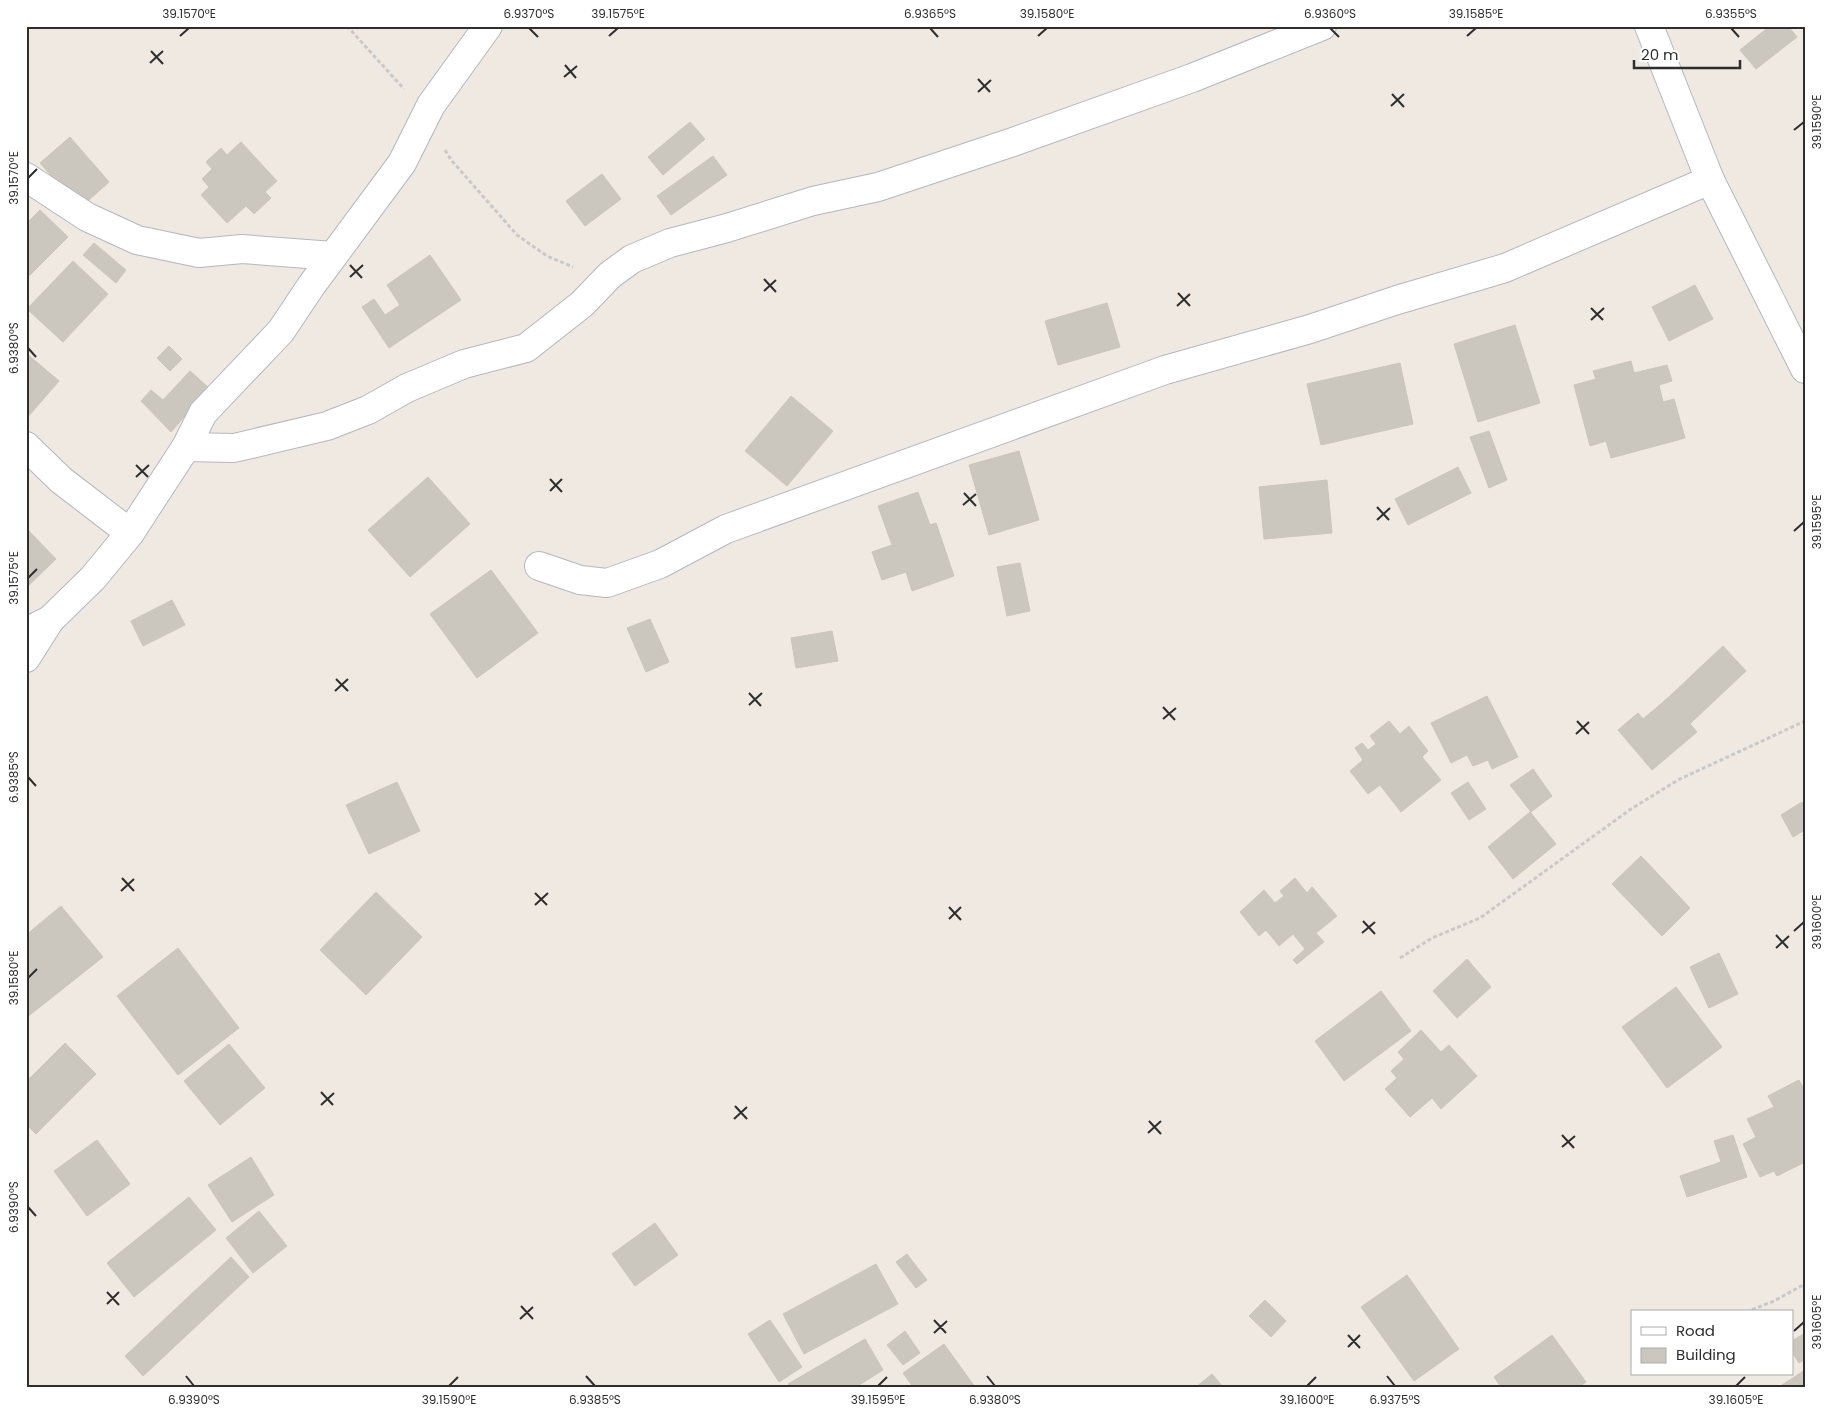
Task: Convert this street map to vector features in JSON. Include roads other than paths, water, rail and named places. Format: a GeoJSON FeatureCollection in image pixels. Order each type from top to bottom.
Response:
{"type":"FeatureCollection","features":[{"type":"Feature","properties":{"kind":"street"},"geometry":{"type":"LineString","coordinates":[[26,658],[38,626],[93,578],[130,533],[186,447],[203,413],[280,331],[402,163],[426,115],[447,80],[488,26]]}},
{"type":"Feature","properties":{"kind":"street"},"geometry":{"type":"LineString","coordinates":[[186,447],[234,448],[327,426],[368,410],[407,388],[464,364],[526,348],[582,304],[610,275],[632,259],[670,243],[727,228],[813,201],[878,186],[1013,142],[1192,78],[1322,26]]}},
{"type":"Feature","properties":{"kind":"street"},"geometry":{"type":"LineString","coordinates":[[1649,26],[1710,180],[1805,370]]}},
{"type":"Feature","properties":{"kind":"street"},"geometry":{"type":"LineString","coordinates":[[26,177],[86,217],[137,240],[199,253],[242,249],[333,256]]}},
{"type":"Feature","properties":{"kind":"street"},"geometry":{"type":"LineString","coordinates":[[539,566],[580,580],[607,583],[618,580],[660,564],[726,529],[1165,370],[1310,329],[1397,300],[1505,268],[1710,180]]}},
{"type":"Feature","properties":{"kind":"street"},"geometry":{"type":"LineString","coordinates":[[26,446],[61,480],[130,533]]}}]}
